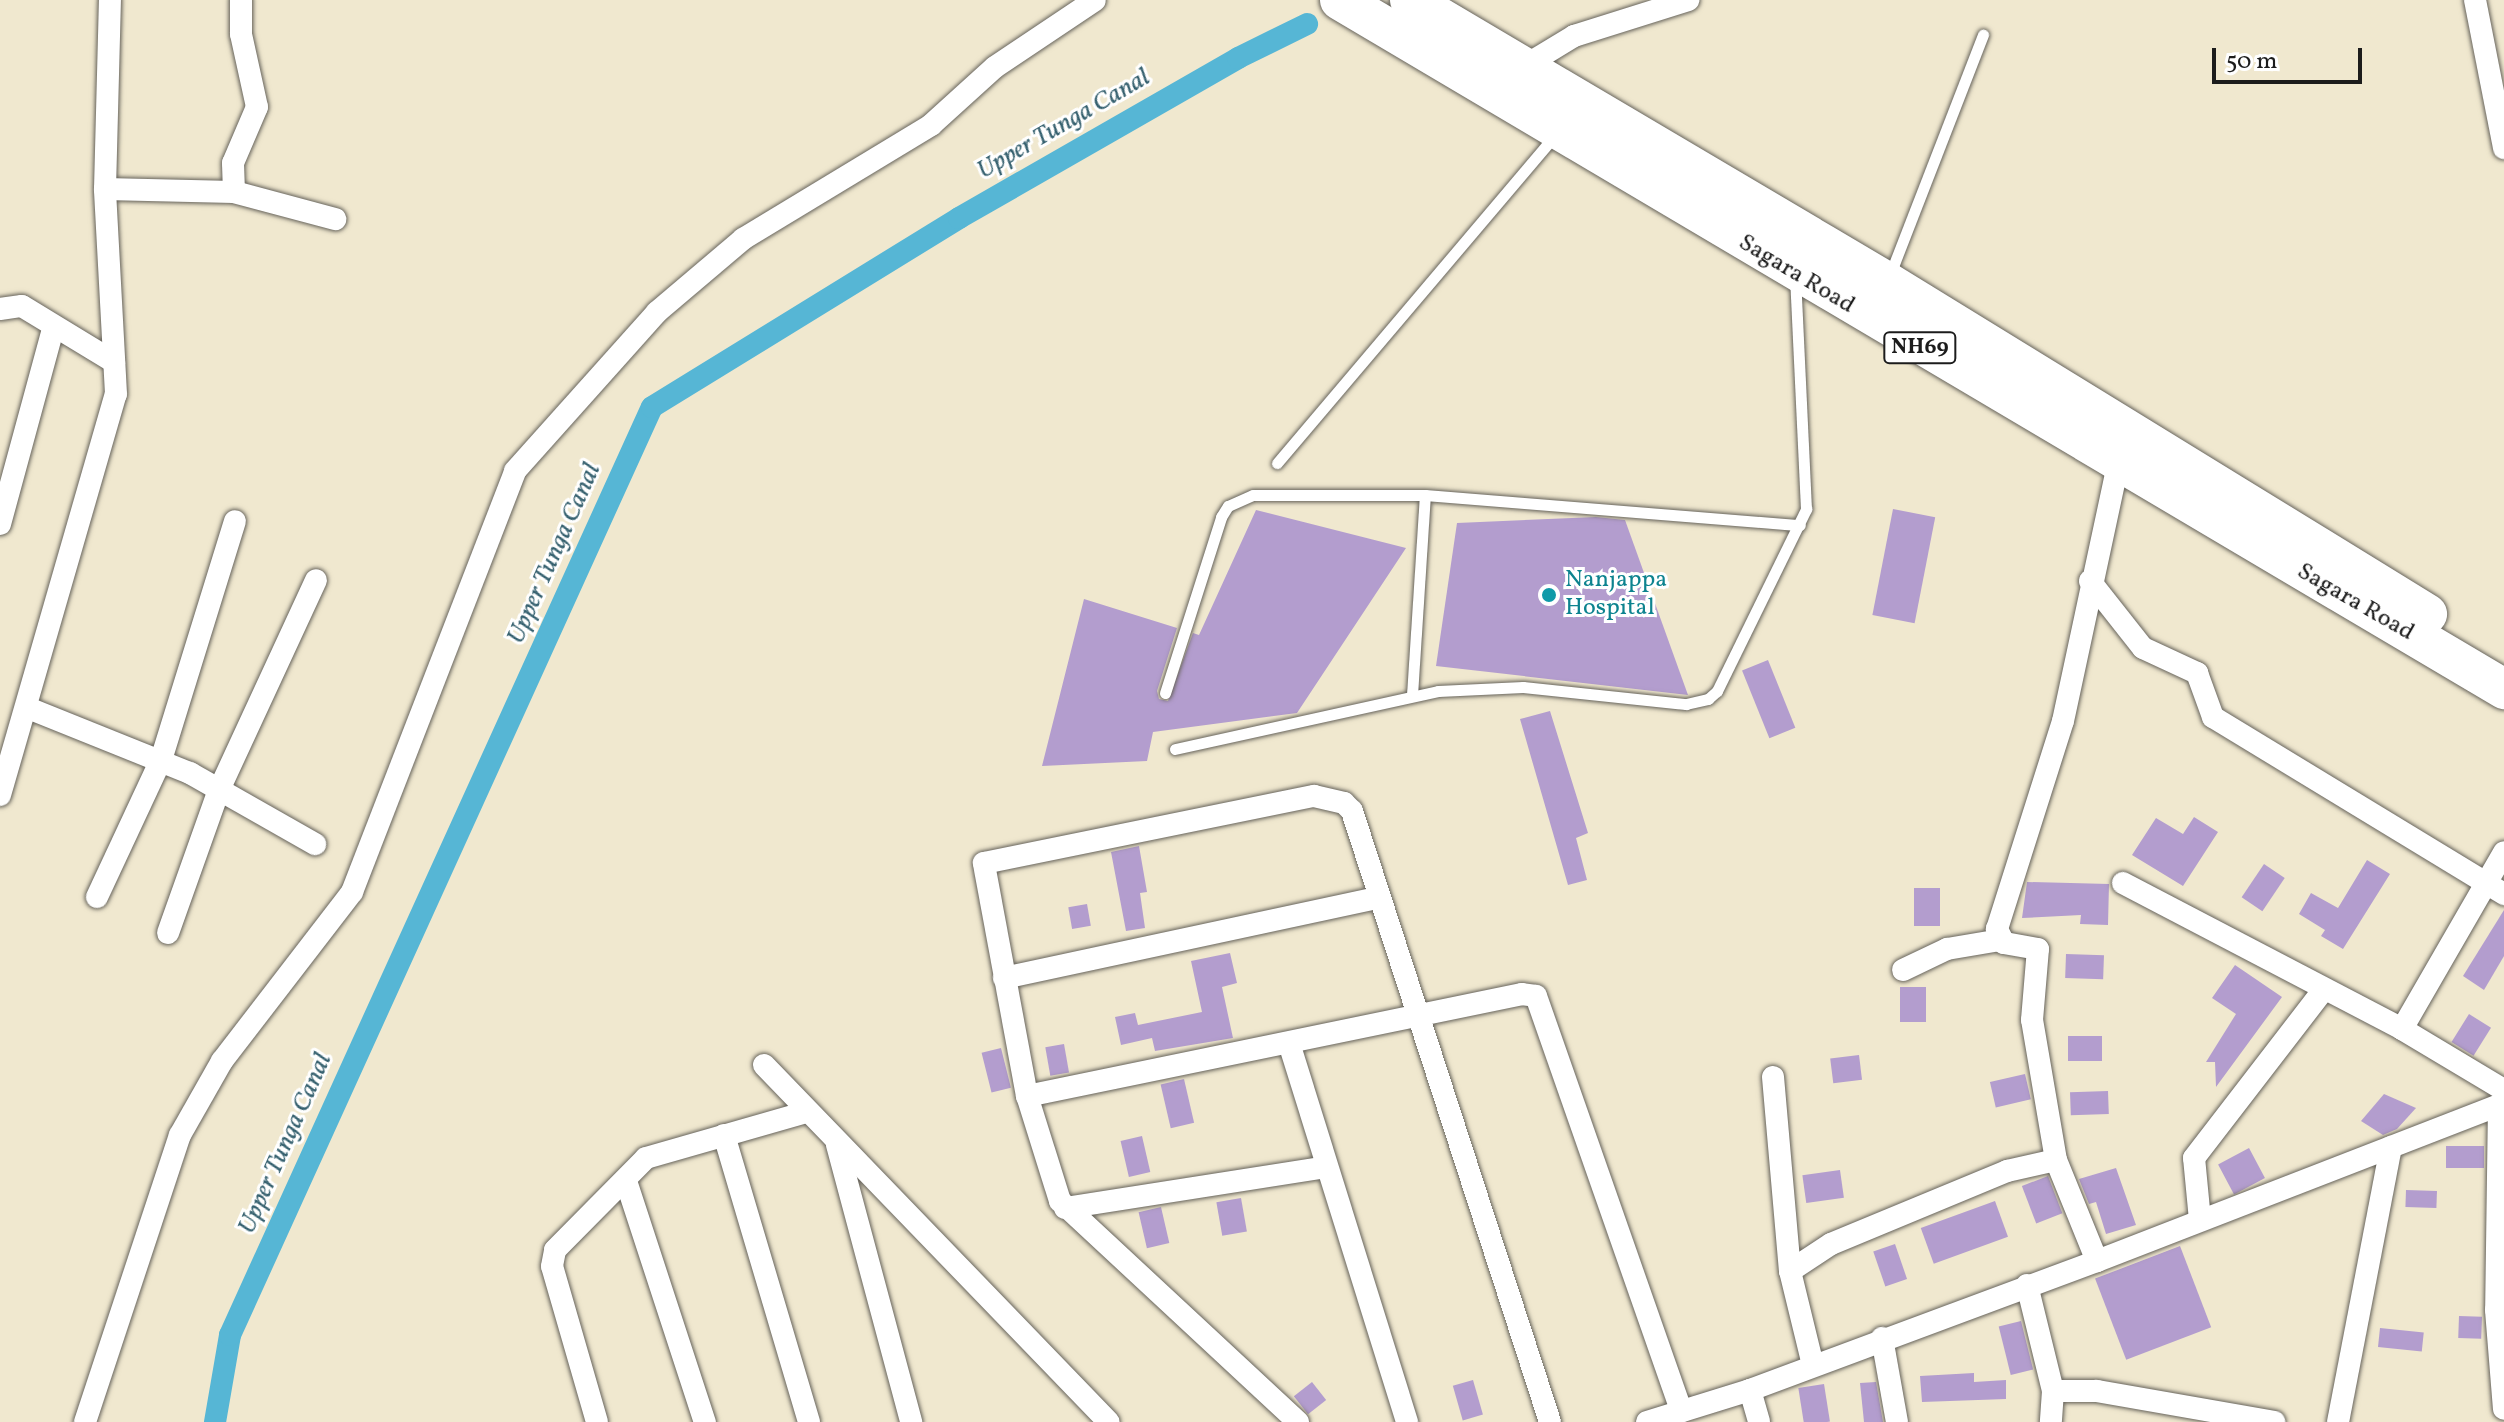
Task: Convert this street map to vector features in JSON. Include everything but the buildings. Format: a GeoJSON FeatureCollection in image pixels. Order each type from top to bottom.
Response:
{"type":"FeatureCollection","features":[{"type":"Feature","properties":{"kind":"highway","name":"Sagara Road"},"geometry":{"type":"LineString","coordinates":[[1340,0],[1795,274],[2504,689]]}},
{"type":"Feature","properties":{"kind":"highway","name":"Sagara Road"},"geometry":{"type":"LineString","coordinates":[[1410,0],[1887,282],[2504,661]]}},
{"type":"Feature","properties":{"kind":"street"},"geometry":{"type":"LineString","coordinates":[[0,795],[111,423],[114,362],[105,189],[110,0]]}},
{"type":"Feature","properties":{"kind":"street"},"geometry":{"type":"LineString","coordinates":[[234,192],[233,163],[257,107],[241,34],[241,0]]}},
{"type":"Feature","properties":{"kind":"street"},"geometry":{"type":"LineString","coordinates":[[85,1422],[180,1135],[222,1061],[352,892],[515,471],[657,312],[743,239],[931,125],[995,67],[1095,0]]}},
{"type":"Feature","properties":{"kind":"street"},"geometry":{"type":"LineString","coordinates":[[1523,67],[1574,36],[1688,0]]}},
{"type":"Feature","properties":{"kind":"street"},"geometry":{"type":"LineString","coordinates":[[2475,0],[2504,148]]}},
{"type":"Feature","properties":{"kind":"street"},"geometry":{"type":"LineString","coordinates":[[105,189],[234,192],[335,219]]}},
{"type":"Feature","properties":{"kind":"street"},"geometry":{"type":"LineString","coordinates":[[0,309],[22,306],[53,329],[114,362]]}},
{"type":"Feature","properties":{"kind":"street"},"geometry":{"type":"LineString","coordinates":[[0,524],[53,329]]}},
{"type":"Feature","properties":{"kind":"street"},"geometry":{"type":"LineString","coordinates":[[2000,940],[1997,929],[2063,721],[2090,581],[2118,465]]}},
{"type":"Feature","properties":{"kind":"street"},"geometry":{"type":"LineString","coordinates":[[97,897],[161,760],[235,521]]}},
{"type":"Feature","properties":{"kind":"street"},"geometry":{"type":"LineString","coordinates":[[168,933],[219,790],[316,580]]}},
{"type":"Feature","properties":{"kind":"street"},"geometry":{"type":"LineString","coordinates":[[2090,581],[2143,648],[2197,673],[2213,717],[2504,894]]}},
{"type":"Feature","properties":{"kind":"street"},"geometry":{"type":"LineString","coordinates":[[28,708],[161,760],[315,844]]}},
{"type":"Feature","properties":{"kind":"street"},"geometry":{"type":"LineString","coordinates":[[1298,1422],[1065,1208],[1027,1096],[983,871],[988,862],[1325,796],[1352,811],[1414,1017],[1550,1422]]}},
{"type":"Feature","properties":{"kind":"street"},"geometry":{"type":"LineString","coordinates":[[2402,1029],[2504,852]]}},
{"type":"Feature","properties":{"kind":"street"},"geometry":{"type":"LineString","coordinates":[[2123,883],[2402,1029],[2502,1099]]}},
{"type":"Feature","properties":{"kind":"street"},"geometry":{"type":"LineString","coordinates":[[1004,978],[1377,898]]}},
{"type":"Feature","properties":{"kind":"street"},"geometry":{"type":"LineString","coordinates":[[1903,970],[1947,949],[2000,940],[2038,949],[2032,1020],[2056,1160],[2097,1261]]}},
{"type":"Feature","properties":{"kind":"street"},"geometry":{"type":"LineString","coordinates":[[2200,1220],[2194,1158],[2324,989]]}},
{"type":"Feature","properties":{"kind":"street"},"geometry":{"type":"LineString","coordinates":[[1027,1096],[1522,994],[1541,1001],[1681,1411]]}},
{"type":"Feature","properties":{"kind":"street"},"geometry":{"type":"LineString","coordinates":[[1289,1043],[1407,1422]]}},
{"type":"Feature","properties":{"kind":"street"},"geometry":{"type":"LineString","coordinates":[[764,1065],[837,1145],[1109,1422]]}},
{"type":"Feature","properties":{"kind":"street"},"geometry":{"type":"LineString","coordinates":[[1773,1077],[1790,1271],[1813,1365]]}},
{"type":"Feature","properties":{"kind":"street"},"geometry":{"type":"LineString","coordinates":[[1647,1422],[1750,1390],[1882,1338],[2097,1261],[2391,1147],[2502,1099]]}},
{"type":"Feature","properties":{"kind":"street"},"geometry":{"type":"LineString","coordinates":[[2502,1099],[2500,1310],[2504,1409]]}},
{"type":"Feature","properties":{"kind":"street"},"geometry":{"type":"LineString","coordinates":[[597,1422],[551,1261],[555,1250],[656,1154],[806,1112]]}},
{"type":"Feature","properties":{"kind":"street"},"geometry":{"type":"LineString","coordinates":[[724,1135],[809,1422]]}},
{"type":"Feature","properties":{"kind":"street"},"geometry":{"type":"LineString","coordinates":[[837,1145],[911,1422]]}},
{"type":"Feature","properties":{"kind":"street"},"geometry":{"type":"LineString","coordinates":[[2338,1422],[2391,1147]]}},
{"type":"Feature","properties":{"kind":"street"},"geometry":{"type":"LineString","coordinates":[[1790,1271],[1831,1244],[2007,1171],[2056,1160]]}},
{"type":"Feature","properties":{"kind":"street"},"geometry":{"type":"LineString","coordinates":[[1065,1208],[1327,1167]]}},
{"type":"Feature","properties":{"kind":"street"},"geometry":{"type":"LineString","coordinates":[[626,1181],[705,1422]]}},
{"type":"Feature","properties":{"kind":"street"},"geometry":{"type":"LineString","coordinates":[[2027,1285],[2053,1391],[2051,1422]]}},
{"type":"Feature","properties":{"kind":"street"},"geometry":{"type":"LineString","coordinates":[[1882,1338],[1897,1422]]}},
{"type":"Feature","properties":{"kind":"street"},"geometry":{"type":"LineString","coordinates":[[1750,1390],[1759,1422]]}},
{"type":"Feature","properties":{"kind":"street"},"geometry":{"type":"LineString","coordinates":[[2053,1391],[2097,1391],[2274,1422]]}},
{"type":"Feature","properties":{"kind":"lane"},"geometry":{"type":"LineString","coordinates":[[1887,282],[1983,35]]}},
{"type":"Feature","properties":{"kind":"lane"},"geometry":{"type":"LineString","coordinates":[[1277,463],[1557,133]]}},
{"type":"Feature","properties":{"kind":"lane"},"geometry":{"type":"LineString","coordinates":[[1175,749],[1412,695],[1523,687],[1686,704],[1708,699],[1717,691],[1800,525],[1807,501],[1795,274]]}},
{"type":"Feature","properties":{"kind":"lane"},"geometry":{"type":"LineString","coordinates":[[1165,693],[1221,517],[1228,506],[1265,493],[1425,495],[1800,525]]}},
{"type":"Feature","properties":{"kind":"lane"},"geometry":{"type":"LineString","coordinates":[[1412,695],[1425,495]]}},
{"type":"Feature","properties":{"kind":"waterway","name":"Upper Tunga Canal"},"geometry":{"type":"LineString","coordinates":[[215,1422],[230,1335],[652,407],[959,218],[1238,58],[1307,24]]}},
{"type":"Feature","properties":{"kind":"place","name":"Nanjappa Hospital"},"geometry":{"type":"Point","coordinates":[1549,595]}}]}
